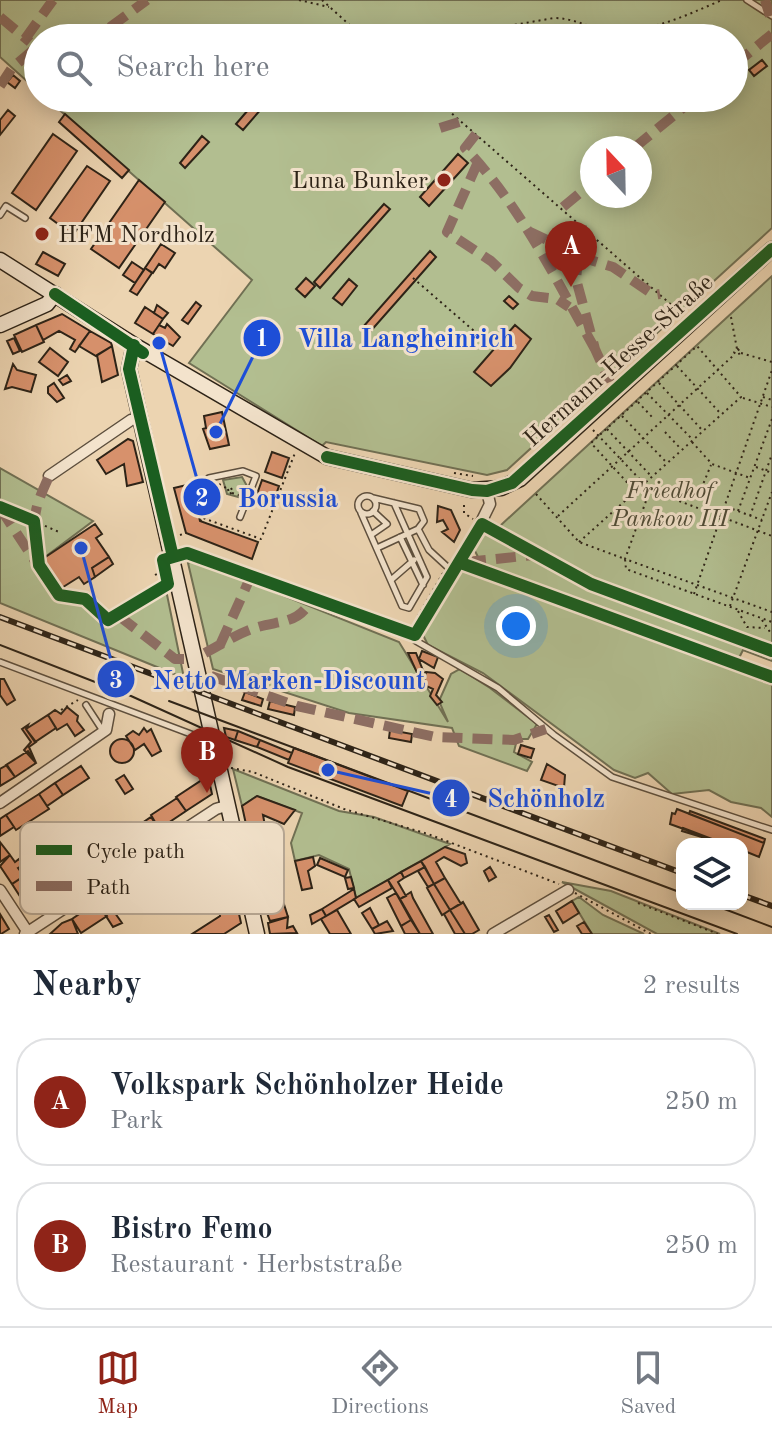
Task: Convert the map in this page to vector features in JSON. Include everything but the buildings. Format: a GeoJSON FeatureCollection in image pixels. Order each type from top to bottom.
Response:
{"type":"FeatureCollection","features":[{"type":"Feature","properties":{"kind":"main road","name":"Hermann-Hesse-Straße"},"geometry":{"type":"LineString","coordinates":[[487,491],[512,483],[527,472],[772,249]]}},
{"type":"Feature","properties":{"kind":"main road"},"geometry":{"type":"LineString","coordinates":[[0,260],[139,348],[327,457],[487,491]]}},
{"type":"Feature","properties":{"kind":"main road"},"geometry":{"type":"LineString","coordinates":[[0,325],[47,304],[55,294]]}},
{"type":"Feature","properties":{"kind":"main road"},"geometry":{"type":"LineString","coordinates":[[139,348],[128,359],[233,822]]}},
{"type":"Feature","properties":{"kind":"main road"},"geometry":{"type":"LineString","coordinates":[[253,914],[257,934]]}},
{"type":"Feature","properties":{"kind":"street"},"geometry":{"type":"LineString","coordinates":[[49,476],[131,420],[142,418]]}},
{"type":"Feature","properties":{"kind":"street"},"geometry":{"type":"LineString","coordinates":[[487,491],[490,504],[461,563],[772,677]]}},
{"type":"Feature","properties":{"kind":"street"},"geometry":{"type":"LineString","coordinates":[[0,803],[104,731],[109,714]]}},
{"type":"Feature","properties":{"kind":"street"},"geometry":{"type":"LineString","coordinates":[[196,822],[216,809],[229,805]]}},
{"type":"Feature","properties":{"kind":"street"},"geometry":{"type":"LineString","coordinates":[[0,890],[28,933],[57,914]]}},
{"type":"Feature","properties":{"kind":"street"},"geometry":{"type":"LineString","coordinates":[[493,934],[568,890]]}},
{"type":"Feature","properties":{"kind":"lane"},"geometry":{"type":"LineString","coordinates":[[747,0],[772,16]]}},
{"type":"Feature","properties":{"kind":"lane"},"geometry":{"type":"LineString","coordinates":[[0,215],[6,206],[25,218]]}},
{"type":"Feature","properties":{"kind":"lane"},"geometry":{"type":"LineString","coordinates":[[209,481],[243,471],[256,476],[240,517]]}},
{"type":"Feature","properties":{"kind":"lane"},"geometry":{"type":"LineString","coordinates":[[377,548],[404,536],[418,529],[424,521],[419,509],[368,496],[359,499],[358,508],[391,580],[406,608],[427,577],[414,560],[404,536],[394,503]]}},
{"type":"Feature","properties":{"kind":"lane"},"geometry":{"type":"LineString","coordinates":[[371,535],[387,524],[373,511],[373,498]]}},
{"type":"Feature","properties":{"kind":"lane"},"geometry":{"type":"LineString","coordinates":[[361,513],[373,511]]}},
{"type":"Feature","properties":{"kind":"lane"},"geometry":{"type":"LineString","coordinates":[[418,529],[429,550],[454,573]]}},
{"type":"Feature","properties":{"kind":"lane"},"geometry":{"type":"LineString","coordinates":[[391,580],[414,560]]}},
{"type":"Feature","properties":{"kind":"lane"},"geometry":{"type":"LineString","coordinates":[[461,563],[415,635],[416,641],[498,688],[612,777],[772,830]]}},
{"type":"Feature","properties":{"kind":"lane"},"geometry":{"type":"LineString","coordinates":[[317,599],[415,635]]}},
{"type":"Feature","properties":{"kind":"lane"},"geometry":{"type":"LineString","coordinates":[[0,662],[214,743]]}},
{"type":"Feature","properties":{"kind":"lane"},"geometry":{"type":"LineString","coordinates":[[86,705],[104,731]]}},
{"type":"Feature","properties":{"kind":"path"},"geometry":{"type":"LineString","coordinates":[[299,0],[330,8]]}},
{"type":"Feature","properties":{"kind":"path"},"geometry":{"type":"LineString","coordinates":[[322,0],[348,24]]}},
{"type":"Feature","properties":{"kind":"path"},"geometry":{"type":"LineString","coordinates":[[664,24],[722,0]]}},
{"type":"Feature","properties":{"kind":"path"},"geometry":{"type":"LineString","coordinates":[[519,24],[568,18],[587,24]]}},
{"type":"Feature","properties":{"kind":"path"},"geometry":{"type":"LineString","coordinates":[[450,112],[683,315]]}},
{"type":"Feature","properties":{"kind":"path"},"geometry":{"type":"LineString","coordinates":[[413,278],[488,343]]}},
{"type":"Feature","properties":{"kind":"path"},"geometry":{"type":"LineString","coordinates":[[557,517],[735,354],[737,349],[731,317]]}},
{"type":"Feature","properties":{"kind":"path"},"geometry":{"type":"LineString","coordinates":[[635,491],[591,443],[697,346],[741,397],[772,407]]}},
{"type":"Feature","properties":{"kind":"path"},"geometry":{"type":"LineString","coordinates":[[737,349],[741,353]]}},
{"type":"Feature","properties":{"kind":"path"},"geometry":{"type":"LineString","coordinates":[[735,354],[772,362]]}},
{"type":"Feature","properties":{"kind":"path"},"geometry":{"type":"LineString","coordinates":[[676,365],[721,414]]}},
{"type":"Feature","properties":{"kind":"path"},"geometry":{"type":"LineString","coordinates":[[694,595],[772,370]]}},
{"type":"Feature","properties":{"kind":"path"},"geometry":{"type":"LineString","coordinates":[[658,382],[703,431]]}},
{"type":"Feature","properties":{"kind":"path"},"geometry":{"type":"LineString","coordinates":[[647,392],[712,464],[750,478]]}},
{"type":"Feature","properties":{"kind":"path"},"geometry":{"type":"LineString","coordinates":[[579,542],[741,397]]}},
{"type":"Feature","properties":{"kind":"path"},"geometry":{"type":"LineString","coordinates":[[763,397],[772,400]]}},
{"type":"Feature","properties":{"kind":"path"},"geometry":{"type":"LineString","coordinates":[[637,401],[652,417]]}},
{"type":"Feature","properties":{"kind":"path"},"geometry":{"type":"LineString","coordinates":[[621,415],[667,463]]}},
{"type":"Feature","properties":{"kind":"path"},"geometry":{"type":"LineString","coordinates":[[738,511],[772,419]]}},
{"type":"Feature","properties":{"kind":"path"},"geometry":{"type":"LineString","coordinates":[[606,428],[652,477]]}},
{"type":"Feature","properties":{"kind":"path"},"geometry":{"type":"LineString","coordinates":[[593,430],[650,490],[772,536]]}},
{"type":"Feature","properties":{"kind":"path"},"geometry":{"type":"LineString","coordinates":[[665,432],[682,450]]}},
{"type":"Feature","properties":{"kind":"path"},"geometry":{"type":"LineString","coordinates":[[202,520],[261,539],[296,452]]}},
{"type":"Feature","properties":{"kind":"path"},"geometry":{"type":"LineString","coordinates":[[750,516],[772,454]]}},
{"type":"Feature","properties":{"kind":"path"},"geometry":{"type":"LineString","coordinates":[[699,494],[712,464]]}},
{"type":"Feature","properties":{"kind":"path"},"geometry":{"type":"LineString","coordinates":[[755,467],[772,473]]}},
{"type":"Feature","properties":{"kind":"path"},"geometry":{"type":"LineString","coordinates":[[446,472],[473,476]]}},
{"type":"Feature","properties":{"kind":"path"},"geometry":{"type":"LineString","coordinates":[[209,481],[228,489]]}},
{"type":"Feature","properties":{"kind":"path"},"geometry":{"type":"LineString","coordinates":[[650,490],[625,559],[626,569],[772,622]]}},
{"type":"Feature","properties":{"kind":"path"},"geometry":{"type":"LineString","coordinates":[[730,608],[772,492]]}},
{"type":"Feature","properties":{"kind":"path"},"geometry":{"type":"LineString","coordinates":[[536,494],[579,542],[772,612]]}},
{"type":"Feature","properties":{"kind":"path"},"geometry":{"type":"LineString","coordinates":[[198,495],[202,520]]}},
{"type":"Feature","properties":{"kind":"path"},"geometry":{"type":"LineString","coordinates":[[464,505],[464,513],[474,520]]}},
{"type":"Feature","properties":{"kind":"path"},"geometry":{"type":"LineString","coordinates":[[726,507],[762,520]]}},
{"type":"Feature","properties":{"kind":"path"},"geometry":{"type":"LineString","coordinates":[[202,520],[215,508]]}},
{"type":"Feature","properties":{"kind":"path"},"geometry":{"type":"LineString","coordinates":[[34,521],[59,532]]}},
{"type":"Feature","properties":{"kind":"path"},"geometry":{"type":"LineString","coordinates":[[180,535],[186,533]]}},
{"type":"Feature","properties":{"kind":"path"},"geometry":{"type":"LineString","coordinates":[[407,631],[447,566]]}},
{"type":"Feature","properties":{"kind":"path"},"geometry":{"type":"LineString","coordinates":[[155,575],[164,570]]}},
{"type":"Feature","properties":{"kind":"path"},"geometry":{"type":"LineString","coordinates":[[659,582],[662,573]]}},
{"type":"Feature","properties":{"kind":"path"},"geometry":{"type":"LineString","coordinates":[[97,610],[103,608]]}},
{"type":"Feature","properties":{"kind":"path"},"geometry":{"type":"LineString","coordinates":[[737,610],[747,627],[765,628]]}},
{"type":"Feature","properties":{"kind":"path"},"geometry":{"type":"LineString","coordinates":[[761,619],[772,635]]}},
{"type":"Feature","properties":{"kind":"path"},"geometry":{"type":"LineString","coordinates":[[61,710],[81,698],[86,705]]}},
{"type":"Feature","properties":{"kind":"path"},"geometry":{"type":"LineString","coordinates":[[231,767],[253,772],[344,809],[523,868],[651,934]]}},
{"type":"Feature","properties":{"kind":"path"},"geometry":{"type":"LineString","coordinates":[[638,903],[718,934]]}},
{"type":"Feature","properties":{"kind":"green space"},"geometry":{"type":"Polygon","coordinates":[[[0,0],[772,0],[772,228],[507,470],[487,475],[326,442],[322,446],[189,363],[252,280],[62,112],[748,112],[748,24],[24,24],[24,78],[0,57],[0,0]]]}},
{"type":"Feature","properties":{"kind":"green space","name":"Friedhof Pankow III"},"geometry":{"type":"Polygon","coordinates":[[[772,276],[772,661],[743,650],[738,660],[483,567],[474,549],[489,524],[500,530],[501,525],[772,276]]]}},
{"type":"Feature","properties":{"kind":"green space"},"geometry":{"type":"Polygon","coordinates":[[[0,468],[93,521],[41,560],[60,589],[87,594],[112,615],[164,580],[184,678],[0,603],[0,468]]]}},
{"type":"Feature","properties":{"kind":"green space"},"geometry":{"type":"Polygon","coordinates":[[[242,477],[247,486],[242,498],[227,494],[223,480],[242,477]]]}},
{"type":"Feature","properties":{"kind":"green space"},"geometry":{"type":"Polygon","coordinates":[[[194,560],[399,642],[448,722],[439,701],[451,674],[460,669],[490,688],[537,724],[528,739],[517,739],[514,752],[532,762],[527,771],[459,746],[452,728],[349,713],[213,669],[188,563],[194,560]]]}},
{"type":"Feature","properties":{"kind":"green space"},"geometry":{"type":"Polygon","coordinates":[[[468,568],[652,635],[772,685],[772,817],[761,808],[731,802],[709,790],[672,794],[648,773],[635,778],[614,770],[483,673],[428,645],[421,631],[459,569],[468,568]]]}},
{"type":"Feature","properties":{"kind":"green space"},"geometry":{"type":"Polygon","coordinates":[[[233,769],[339,811],[374,817],[450,844],[356,898],[349,869],[319,855],[295,861],[291,843],[302,813],[257,796],[242,806],[233,769]]]}},
{"type":"Feature","properties":{"kind":"green space"},"geometry":{"type":"Polygon","coordinates":[[[562,882],[611,891],[720,934],[657,934],[562,882]]]}},
{"type":"Feature","properties":{"kind":"green space"},"geometry":{"type":"Polygon","coordinates":[[[579,897],[603,915],[644,934],[592,934],[572,901],[579,897]]]}},
{"type":"Feature","properties":{"kind":"tram line"},"geometry":{"type":"LineString","coordinates":[[0,645],[131,696],[288,767],[737,934]]}},
{"type":"Feature","properties":{"kind":"tram line"},"geometry":{"type":"LineString","coordinates":[[169,701],[676,891]]}},
{"type":"Feature","properties":{"kind":"tram line"},"geometry":{"type":"LineString","coordinates":[[727,910],[772,927]]}},
{"type":"Feature","properties":{"kind":"railway"},"geometry":{"type":"LineString","coordinates":[[0,617],[676,871]]}},
{"type":"Feature","properties":{"kind":"railway"},"geometry":{"type":"LineString","coordinates":[[748,897],[772,906]]}},
{"type":"Feature","properties":{"kind":"marked path"},"geometry":{"type":"LineString","coordinates":[[36,24],[53,0]]}},
{"type":"Feature","properties":{"kind":"marked path"},"geometry":{"type":"LineString","coordinates":[[114,24],[147,0]]}},
{"type":"Feature","properties":{"kind":"marked path"},"geometry":{"type":"LineString","coordinates":[[765,0],[770,16]]}},
{"type":"Feature","properties":{"kind":"marked path"},"geometry":{"type":"LineString","coordinates":[[0,17],[24,37]]}},
{"type":"Feature","properties":{"kind":"marked path"},"geometry":{"type":"LineString","coordinates":[[748,54],[772,34]]}},
{"type":"Feature","properties":{"kind":"marked path"},"geometry":{"type":"LineString","coordinates":[[0,86],[12,68],[24,58]]}},
{"type":"Feature","properties":{"kind":"marked path"},"geometry":{"type":"LineString","coordinates":[[649,136],[678,112]]}},
{"type":"Feature","properties":{"kind":"marked path"},"geometry":{"type":"LineString","coordinates":[[440,128],[462,121]]}},
{"type":"Feature","properties":{"kind":"marked path"},"geometry":{"type":"LineString","coordinates":[[476,134],[465,148],[520,219],[595,349]]}},
{"type":"Feature","properties":{"kind":"marked path"},"geometry":{"type":"LineString","coordinates":[[478,162],[447,232],[491,261],[532,296],[557,299],[569,307]]}},
{"type":"Feature","properties":{"kind":"marked path"},"geometry":{"type":"LineString","coordinates":[[563,207],[580,193]]}},
{"type":"Feature","properties":{"kind":"marked path"},"geometry":{"type":"LineString","coordinates":[[582,225],[576,279],[595,349],[610,382]]}},
{"type":"Feature","properties":{"kind":"marked path"},"geometry":{"type":"LineString","coordinates":[[528,231],[547,240],[567,239],[584,258],[613,267],[654,295],[660,294]]}},
{"type":"Feature","properties":{"kind":"marked path"},"geometry":{"type":"LineString","coordinates":[[36,526],[37,507],[49,476]]}},
{"type":"Feature","properties":{"kind":"marked path"},"geometry":{"type":"LineString","coordinates":[[0,508],[35,561]]}},
{"type":"Feature","properties":{"kind":"marked path"},"geometry":{"type":"LineString","coordinates":[[466,562],[534,555]]}},
{"type":"Feature","properties":{"kind":"marked path"},"geometry":{"type":"LineString","coordinates":[[220,645],[251,576]]}},
{"type":"Feature","properties":{"kind":"marked path"},"geometry":{"type":"LineString","coordinates":[[205,653],[251,629],[296,617],[312,598]]}},
{"type":"Feature","properties":{"kind":"marked path"},"geometry":{"type":"LineString","coordinates":[[119,616],[175,659],[184,659]]}},
{"type":"Feature","properties":{"kind":"marked path"},"geometry":{"type":"LineString","coordinates":[[211,676],[297,706],[435,737],[514,740],[546,729]]}},
{"type":"Feature","properties":{"kind":"cycle path"},"geometry":{"type":"LineString","coordinates":[[327,457],[472,490],[487,491],[512,483],[772,249]]}},
{"type":"Feature","properties":{"kind":"cycle path"},"geometry":{"type":"LineString","coordinates":[[55,294],[143,353]]}},
{"type":"Feature","properties":{"kind":"cycle path"},"geometry":{"type":"LineString","coordinates":[[134,345],[129,369],[173,557]]}},
{"type":"Feature","properties":{"kind":"cycle path"},"geometry":{"type":"LineString","coordinates":[[0,507],[34,521],[39,565],[59,595],[85,599],[108,620],[168,584],[163,560],[187,553],[415,635],[482,524],[591,584],[772,651]]}},
{"type":"Feature","properties":{"kind":"cycle path"},"geometry":{"type":"LineString","coordinates":[[461,563],[772,677]]}},
{"type":"Feature","properties":{"kind":"place","name":"Luna Bunker"},"geometry":{"type":"Point","coordinates":[444,180]}},
{"type":"Feature","properties":{"kind":"place","name":"HFM Nordholz"},"geometry":{"type":"Point","coordinates":[42,234]}},
{"type":"Feature","properties":{"kind":"place","name":"Volkspark Schönholzer Heide"},"geometry":{"type":"Point","coordinates":[571,287]}},
{"type":"Feature","properties":{"kind":"place","name":"Borussia"},"geometry":{"type":"Point","coordinates":[159,343]}},
{"type":"Feature","properties":{"kind":"place","name":"Villa Langheinrich"},"geometry":{"type":"Point","coordinates":[216,432]}},
{"type":"Feature","properties":{"kind":"place","name":"Netto Marken-Discount"},"geometry":{"type":"Point","coordinates":[81,548]}},
{"type":"Feature","properties":{"kind":"place","name":"Schönholz"},"geometry":{"type":"Point","coordinates":[328,770]}},
{"type":"Feature","properties":{"kind":"place","name":"Bistro Femo"},"geometry":{"type":"Point","coordinates":[207,793]}}]}
